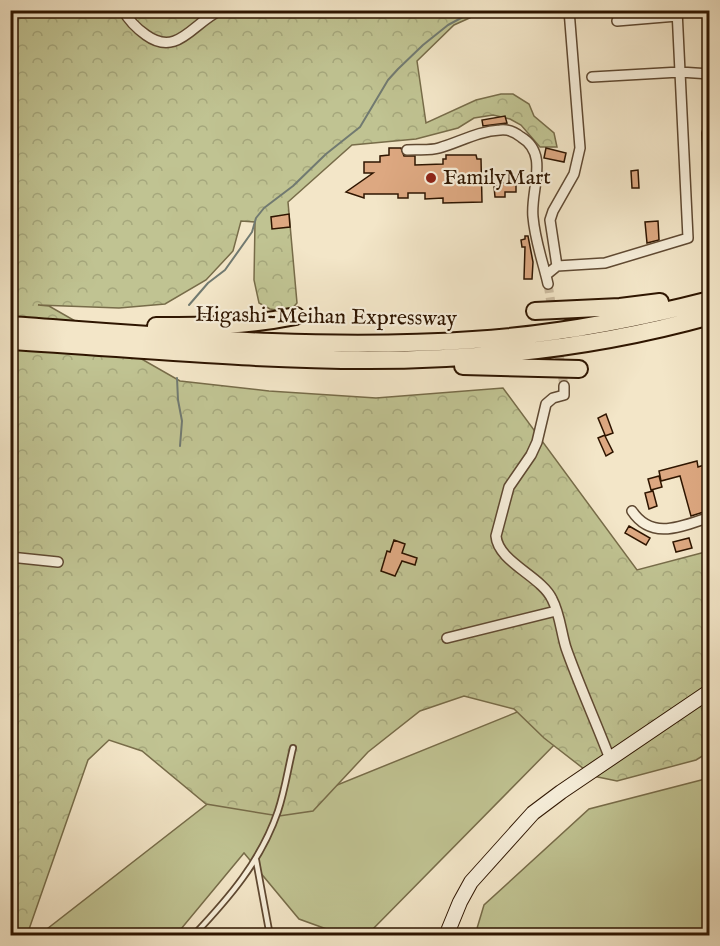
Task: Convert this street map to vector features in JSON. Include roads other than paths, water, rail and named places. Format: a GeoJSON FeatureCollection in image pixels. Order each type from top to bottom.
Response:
{"type":"FeatureCollection","features":[{"type":"Feature","properties":{"kind":"highway"},"geometry":{"type":"LineString","coordinates":[[535,311],[620,307],[710,293]]}},
{"type":"Feature","properties":{"kind":"highway","name":"Higashi-Meihan Expressway"},"geometry":{"type":"LineString","coordinates":[[10,324],[254,342],[422,343],[523,336],[630,319],[710,300]]}},
{"type":"Feature","properties":{"kind":"highway"},"geometry":{"type":"LineString","coordinates":[[38,327],[237,325],[257,324],[296,316]]}},
{"type":"Feature","properties":{"kind":"highway","name":"Higashi-Meihan Expressway"},"geometry":{"type":"LineString","coordinates":[[10,341],[313,360],[420,359],[525,352],[580,345],[710,316]]}},
{"type":"Feature","properties":{"kind":"highway"},"geometry":{"type":"LineString","coordinates":[[313,360],[579,369]]}},
{"type":"Feature","properties":{"kind":"main road"},"geometry":{"type":"LineString","coordinates":[[446,936],[459,902],[471,882],[516,831],[541,807],[710,691]]}},
{"type":"Feature","properties":{"kind":"street"},"geometry":{"type":"LineString","coordinates":[[123,10],[136,28],[159,43],[169,44],[182,38],[221,10]]}},
{"type":"Feature","properties":{"kind":"street"},"geometry":{"type":"LineString","coordinates":[[406,150],[435,149],[499,129],[510,130],[527,141],[536,153],[532,216],[547,280],[557,266],[549,220],[574,174],[580,148],[569,10]]}},
{"type":"Feature","properties":{"kind":"street"},"geometry":{"type":"LineString","coordinates":[[618,21],[693,10]]}},
{"type":"Feature","properties":{"kind":"street"},"geometry":{"type":"LineString","coordinates":[[557,266],[605,263],[688,238],[677,13]]}},
{"type":"Feature","properties":{"kind":"street"},"geometry":{"type":"LineString","coordinates":[[592,77],[680,72],[710,74]]}},
{"type":"Feature","properties":{"kind":"street"},"geometry":{"type":"LineString","coordinates":[[710,133],[706,133],[710,196]]}},
{"type":"Feature","properties":{"kind":"street"},"geometry":{"type":"LineString","coordinates":[[564,386],[564,395],[552,398],[546,404],[537,442],[509,487],[496,536],[498,546],[542,585],[552,599],[566,647],[610,759]]}},
{"type":"Feature","properties":{"kind":"street"},"geometry":{"type":"LineString","coordinates":[[632,511],[638,520],[648,527],[665,530],[710,517]]}},
{"type":"Feature","properties":{"kind":"street"},"geometry":{"type":"LineString","coordinates":[[10,557],[58,562]]}},
{"type":"Feature","properties":{"kind":"street"},"geometry":{"type":"LineString","coordinates":[[447,638],[556,611]]}},
{"type":"Feature","properties":{"kind":"lane"},"geometry":{"type":"LineString","coordinates":[[193,936],[239,885],[256,860],[279,809],[293,748]]}},
{"type":"Feature","properties":{"kind":"lane"},"geometry":{"type":"LineString","coordinates":[[256,860],[270,936]]}},
{"type":"Feature","properties":{"kind":"waterway"},"geometry":{"type":"LineString","coordinates":[[189,305],[208,283],[225,270],[252,232],[256,218],[264,208],[293,186],[326,154],[360,127],[388,80],[398,69],[448,25],[476,10]]}},
{"type":"Feature","properties":{"kind":"waterway"},"geometry":{"type":"LineString","coordinates":[[177,378],[182,421],[180,446]]}},
{"type":"Feature","properties":{"kind":"tunnel"},"geometry":{"type":"LineString","coordinates":[[548,284],[564,386]]}},
{"type":"Feature","properties":{"kind":"place","name":"FamilyMart"},"geometry":{"type":"Point","coordinates":[431,178]}}]}
